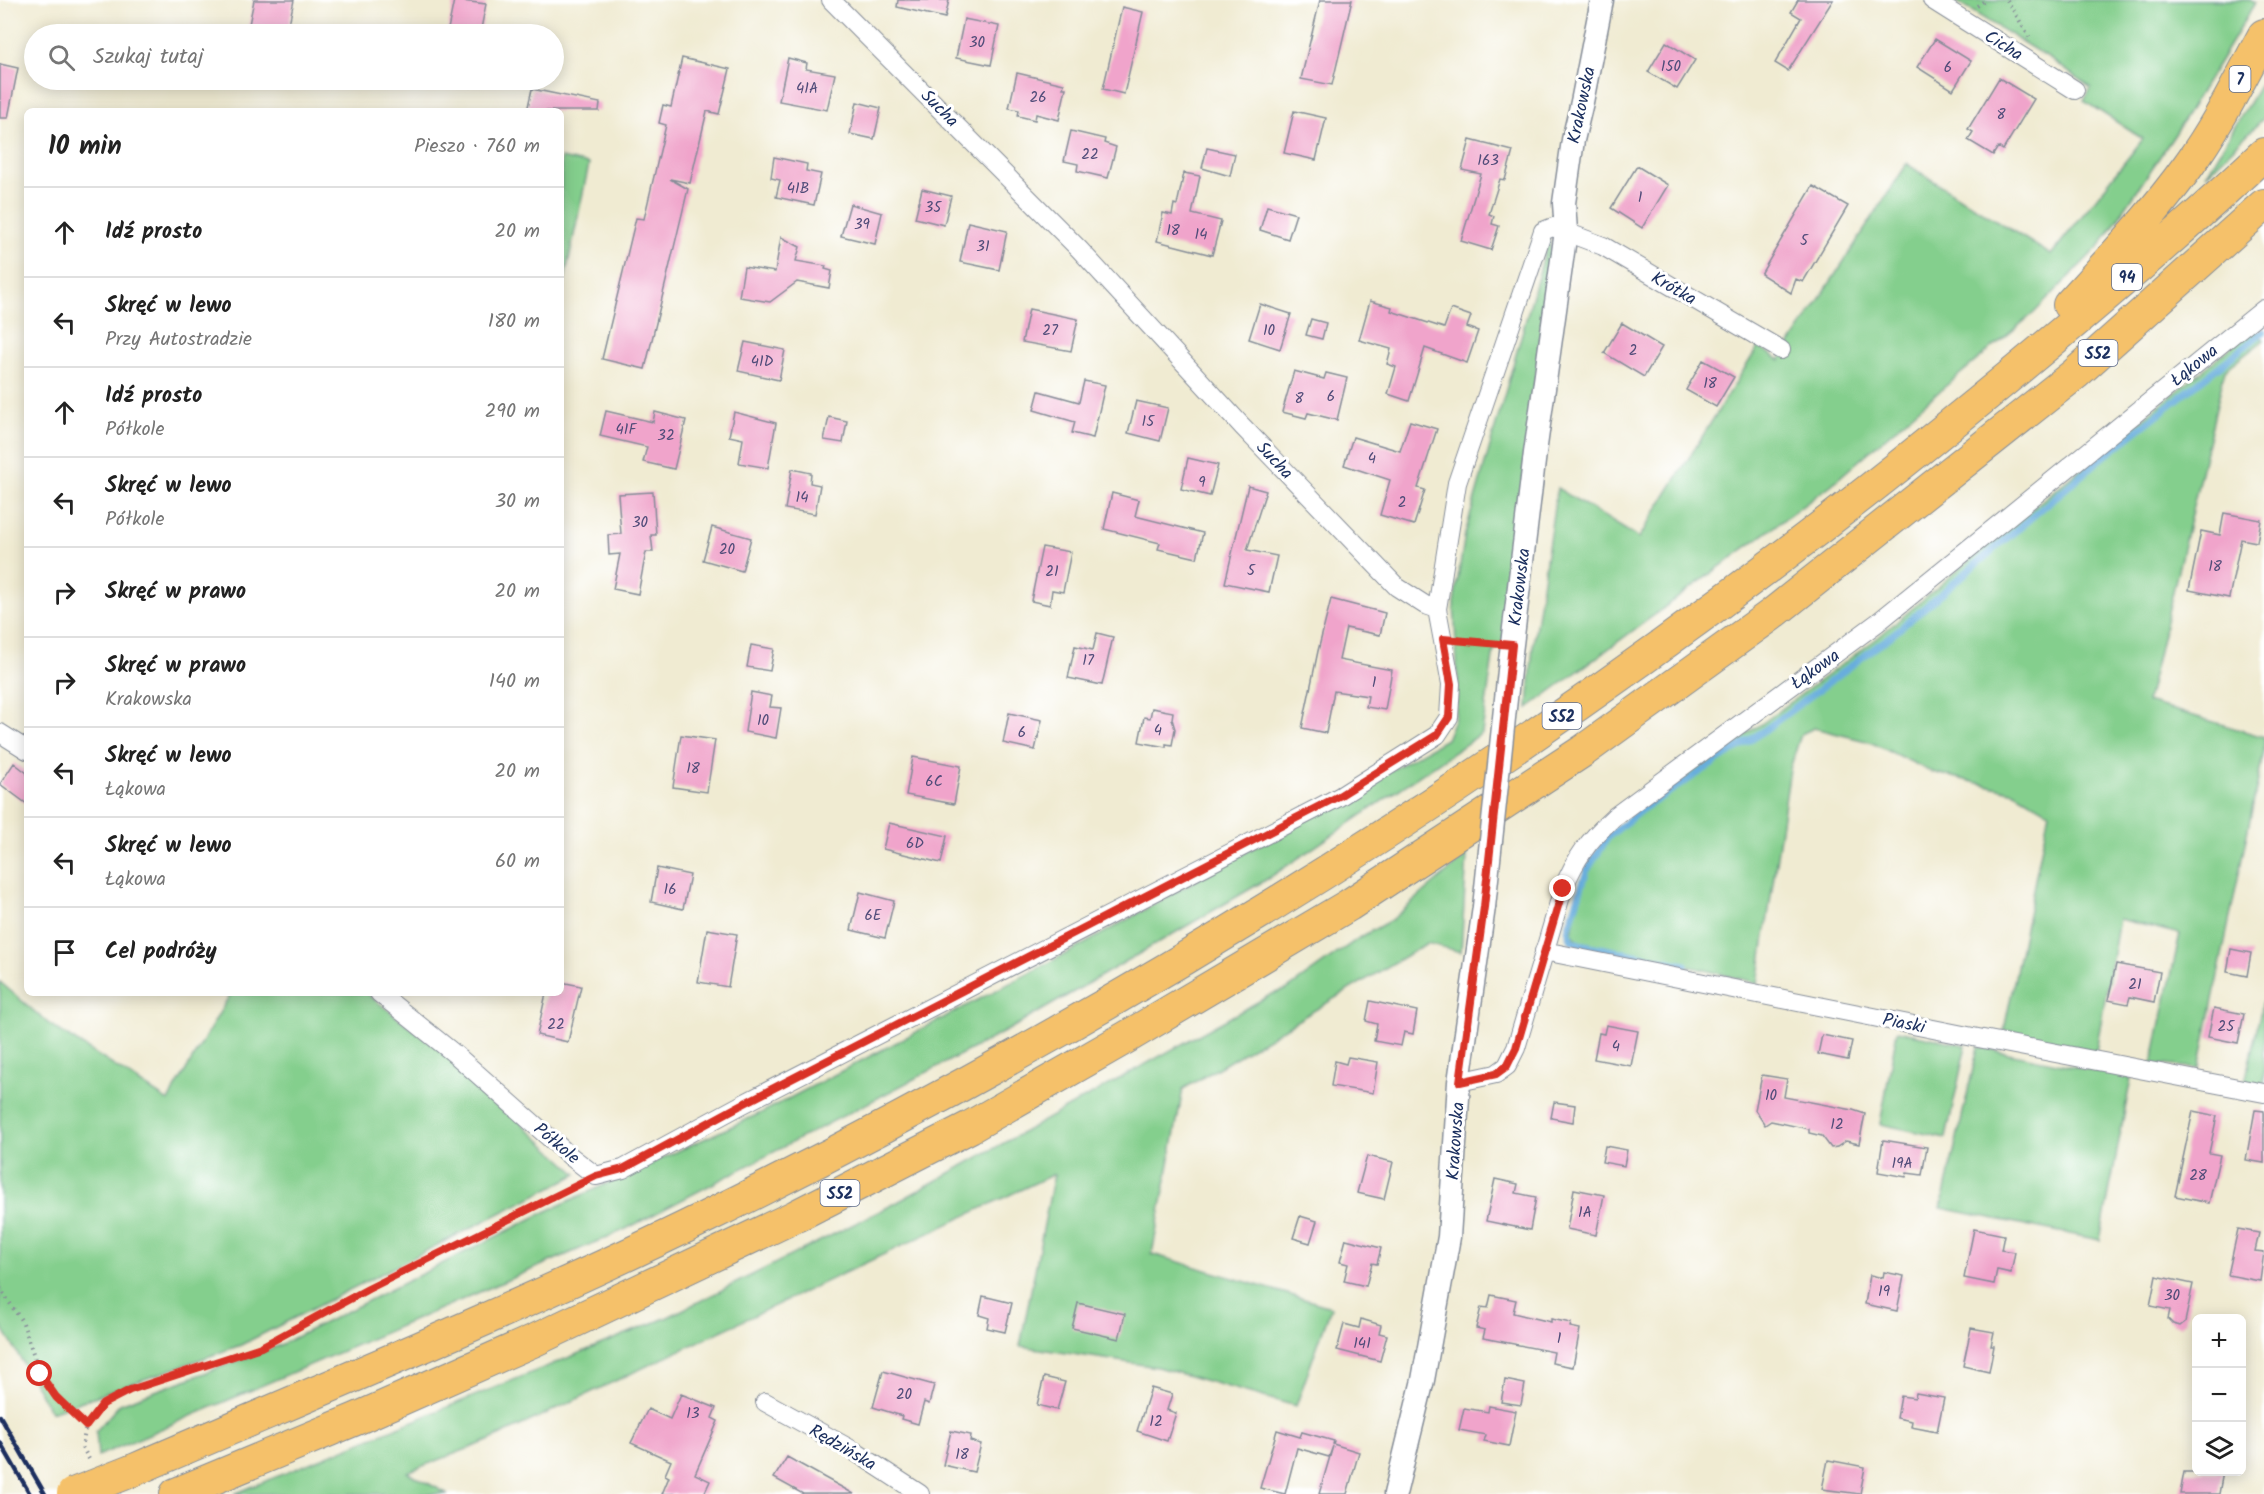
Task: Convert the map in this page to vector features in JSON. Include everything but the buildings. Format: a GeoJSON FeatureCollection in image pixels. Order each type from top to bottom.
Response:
{"type":"FeatureCollection","features":[{"type":"Feature","properties":{"kind":"highway","name":"7"},"geometry":{"type":"LineString","coordinates":[[1986,396],[2111,259],[2172,188],[2216,124],[2264,35]]}},
{"type":"Feature","properties":{"kind":"highway","name":"94"},"geometry":{"type":"LineString","coordinates":[[1986,396],[2097,303],[2264,154]]}},
{"type":"Feature","properties":{"kind":"highway","name":"S52"},"geometry":{"type":"LineString","coordinates":[[176,1494],[535,1340],[796,1216],[970,1127],[1349,905],[1583,750],[1771,615],[2075,374],[2264,205]]}},
{"type":"Feature","properties":{"kind":"highway","name":"S52"},"geometry":{"type":"LineString","coordinates":[[73,1494],[134,1470],[510,1308],[700,1220],[886,1125],[1124,994],[1371,844],[1528,740],[1769,567],[1986,396]]}},
{"type":"Feature","properties":{"kind":"street","name":"Sucha"},"geometry":{"type":"LineString","coordinates":[[831,0],[1079,249],[1242,426],[1397,587],[1425,605],[1437,609]]}},
{"type":"Feature","properties":{"kind":"street","name":"Krakowska"},"geometry":{"type":"LineString","coordinates":[[1395,1494],[1424,1380],[1449,1237],[1460,1082],[1484,907],[1535,453],[1566,231],[1564,202],[1573,140],[1602,0]]}},
{"type":"Feature","properties":{"kind":"street","name":"Cicha"},"geometry":{"type":"LineString","coordinates":[[1932,0],[2075,90]]}},
{"type":"Feature","properties":{"kind":"street"},"geometry":{"type":"LineString","coordinates":[[1437,609],[1457,483],[1543,231],[1553,227],[1566,231]]}},
{"type":"Feature","properties":{"kind":"street","name":"Krótka"},"geometry":{"type":"LineString","coordinates":[[1566,231],[1603,246],[1781,350]]}},
{"type":"Feature","properties":{"kind":"street","name":"Łąkowa"},"geometry":{"type":"LineString","coordinates":[[1460,1082],[1496,1074],[1507,1066],[1516,1048],[1544,951],[1574,863],[1592,837],[1614,817],[1877,624],[2080,456],[2264,309]]}},
{"type":"Feature","properties":{"kind":"street","name":"Półkole"},"geometry":{"type":"LineString","coordinates":[[383,996],[456,1055],[570,1156],[596,1176],[623,1169],[1328,802],[1437,735],[1449,717],[1451,684],[1437,609]]}},
{"type":"Feature","properties":{"kind":"street"},"geometry":{"type":"LineString","coordinates":[[0,733],[24,748]]}},
{"type":"Feature","properties":{"kind":"street","name":"Piaski"},"geometry":{"type":"LineString","coordinates":[[1544,951],[2264,1093]]}},
{"type":"Feature","properties":{"kind":"street","name":"Rędzińska"},"geometry":{"type":"LineString","coordinates":[[765,1402],[854,1451],[920,1494]]}},
{"type":"Feature","properties":{"kind":"path"},"geometry":{"type":"LineString","coordinates":[[1443,639],[1511,653]]}},
{"type":"Feature","properties":{"kind":"path"},"geometry":{"type":"LineString","coordinates":[[82,1447],[86,1426],[103,1404],[130,1390],[261,1347],[368,1289],[596,1176]]}},
{"type":"Feature","properties":{"kind":"path"},"geometry":{"type":"LineString","coordinates":[[0,1288],[23,1323],[40,1374],[56,1397],[86,1426]]}},
{"type":"Feature","properties":{"kind":"green space"},"geometry":{"type":"Polygon","coordinates":[[[1954,0],[2250,0],[2255,3],[2175,134],[2101,244],[2034,313],[1831,485],[1528,708],[1533,645],[1557,488],[1639,538],[1758,347],[1780,360],[1907,164],[2051,255],[2143,139],[2084,101],[2091,88],[2053,61],[1954,0]]]}},
{"type":"Feature","properties":{"kind":"green space"},"geometry":{"type":"Polygon","coordinates":[[[2264,78],[2264,118],[2206,175],[2264,78]]]}},
{"type":"Feature","properties":{"kind":"green space"},"geometry":{"type":"Polygon","coordinates":[[[564,159],[589,164],[564,283],[564,159]]]}},
{"type":"Feature","properties":{"kind":"green space"},"geometry":{"type":"Polygon","coordinates":[[[1549,238],[1551,253],[1503,644],[1494,650],[1482,733],[1269,878],[1010,1029],[624,1230],[98,1456],[96,1431],[120,1404],[278,1346],[547,1211],[763,1112],[1079,947],[1446,739],[1455,717],[1458,685],[1454,603],[1465,534],[1549,238]]]}},
{"type":"Feature","properties":{"kind":"green space"},"geometry":{"type":"Polygon","coordinates":[[[2255,328],[2264,340],[2225,370],[2147,702],[2264,737],[2264,751],[2199,1068],[2152,1064],[2180,934],[2119,919],[2096,1051],[2004,1030],[2049,812],[2015,792],[1932,772],[1870,742],[1814,728],[1801,734],[1790,769],[1758,983],[1578,941],[1572,933],[1581,879],[1606,835],[1679,777],[1760,725],[1876,639],[2008,528],[2255,328]]]}},
{"type":"Feature","properties":{"kind":"green space"},"geometry":{"type":"Polygon","coordinates":[[[1467,855],[1461,952],[1427,943],[1183,1089],[1152,1254],[1331,1307],[1296,1406],[1157,1367],[1020,1346],[1054,1174],[488,1441],[407,1472],[448,1494],[234,1494],[668,1317],[894,1204],[1272,994],[1286,990],[1359,938],[1393,919],[1467,855]]]}},
{"type":"Feature","properties":{"kind":"green space"},"geometry":{"type":"Polygon","coordinates":[[[0,982],[49,1024],[168,1101],[229,996],[370,996],[455,1062],[577,1174],[241,1345],[51,1412],[0,1323],[0,982]]]}},
{"type":"Feature","properties":{"kind":"green space"},"geometry":{"type":"Polygon","coordinates":[[[2264,996],[2264,1086],[2245,1081],[2264,996]]]}},
{"type":"Feature","properties":{"kind":"green space"},"geometry":{"type":"Polygon","coordinates":[[[1897,1031],[1966,1045],[1946,1138],[1880,1124],[1897,1031]]]}},
{"type":"Feature","properties":{"kind":"green space"},"geometry":{"type":"Polygon","coordinates":[[[1978,1047],[2131,1078],[2100,1240],[1941,1208],[1978,1047]]]}},
{"type":"Feature","properties":{"kind":"waterway"},"geometry":{"type":"LineString","coordinates":[[1685,965],[1572,941],[1568,930],[1587,870],[1608,837],[1641,810],[1762,732],[1892,635],[2097,462],[2263,332]]}},
{"type":"Feature","properties":{"kind":"railway"},"geometry":{"type":"LineString","coordinates":[[0,1416],[45,1494]]}},
{"type":"Feature","properties":{"kind":"railway"},"geometry":{"type":"LineString","coordinates":[[0,1442],[30,1494]]}},
{"type":"Feature","properties":{"kind":"route"},"geometry":{"type":"LineString","coordinates":[[40,1374],[56,1397],[86,1426],[103,1404],[130,1390],[261,1347],[368,1289],[596,1176],[623,1169],[741,1105],[1339,796],[1437,735],[1449,717],[1451,684],[1443,639],[1512,645],[1484,907],[1460,1082],[1496,1074],[1507,1066],[1516,1048],[1563,889]]}}]}
